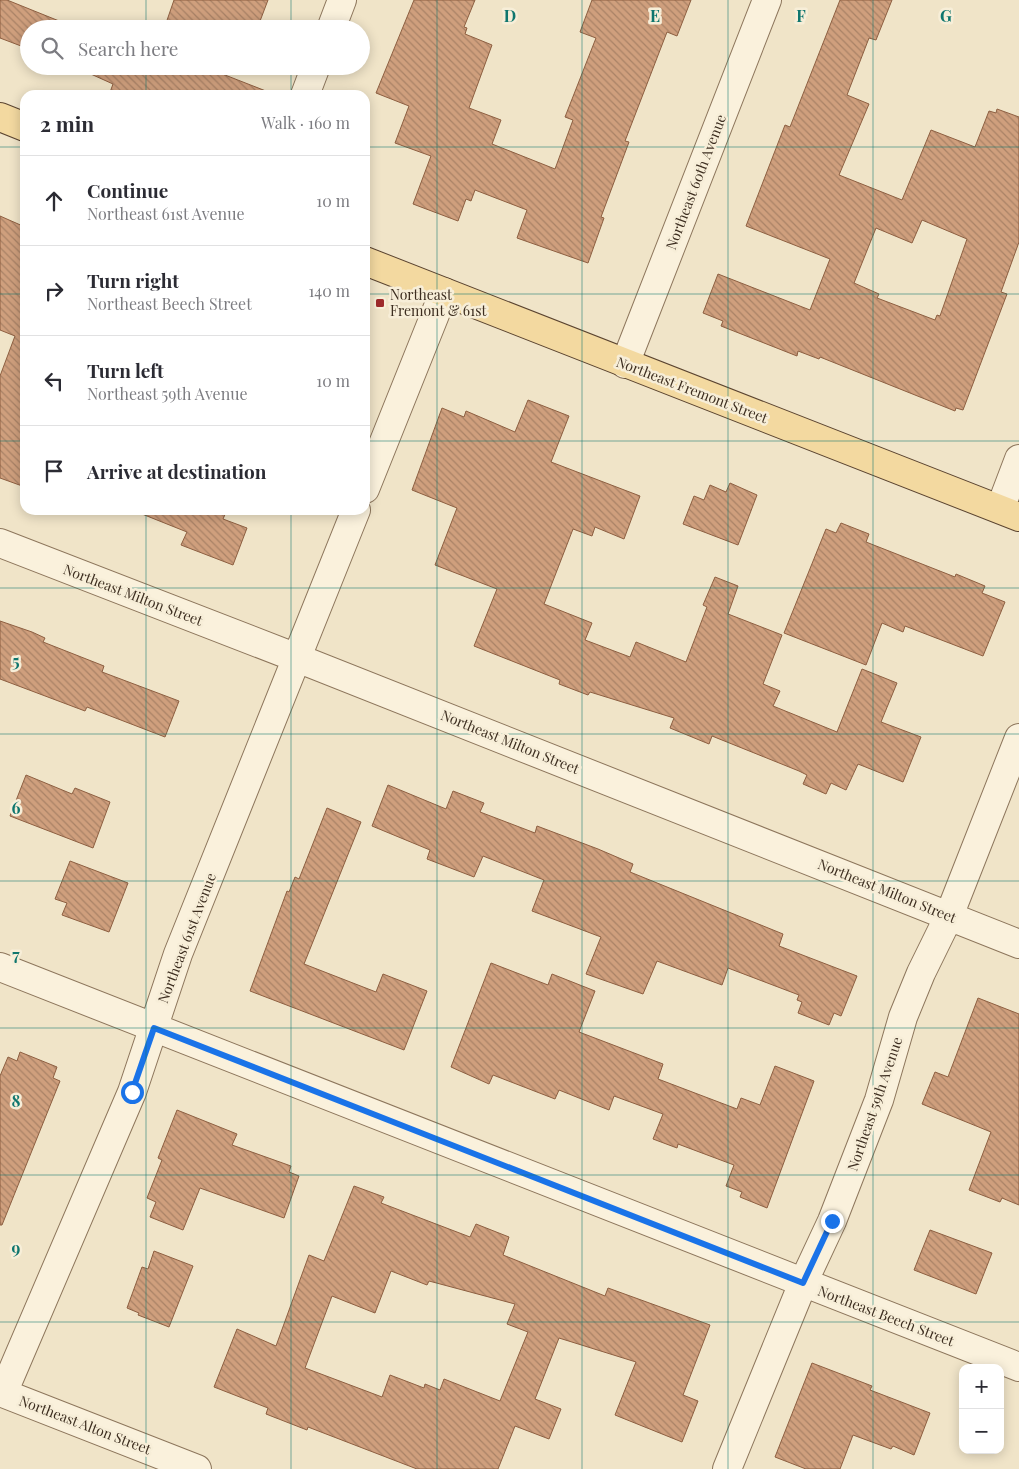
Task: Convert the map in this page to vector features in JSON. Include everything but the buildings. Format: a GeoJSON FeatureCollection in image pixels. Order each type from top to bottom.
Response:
{"type":"FeatureCollection","features":[{"type":"Feature","properties":{"kind":"main road"},"geometry":{"type":"LineString","coordinates":[[0,117],[20,125]]}},
{"type":"Feature","properties":{"kind":"main road","name":"Northeast Fremont Street"},"geometry":{"type":"LineString","coordinates":[[370,263],[1009,513]]}},
{"type":"Feature","properties":{"kind":"street"},"geometry":{"type":"LineString","coordinates":[[334,20],[342,0]]}},
{"type":"Feature","properties":{"kind":"street","name":"Northeast 60th Avenue"},"geometry":{"type":"LineString","coordinates":[[625,364],[767,0]]}},
{"type":"Feature","properties":{"kind":"street"},"geometry":{"type":"LineString","coordinates":[[307,90],[313,75]]}},
{"type":"Feature","properties":{"kind":"street"},"geometry":{"type":"LineString","coordinates":[[370,477],[444,292]]}},
{"type":"Feature","properties":{"kind":"street"},"geometry":{"type":"LineString","coordinates":[[1009,513],[1019,459]]}},
{"type":"Feature","properties":{"kind":"street","name":"Northeast 61st Avenue"},"geometry":{"type":"LineString","coordinates":[[1,1392],[132,1092],[178,954],[354,515]]}},
{"type":"Feature","properties":{"kind":"street","name":"Northeast Milton Street"},"geometry":{"type":"LineString","coordinates":[[0,544],[298,658],[1019,944]]}},
{"type":"Feature","properties":{"kind":"street","name":"Northeast 59th Avenue"},"geometry":{"type":"LineString","coordinates":[[727,1469],[803,1283],[832,1221],[869,1128],[903,1017],[921,973],[949,916],[1019,738]]}},
{"type":"Feature","properties":{"kind":"street","name":"Northeast Beech Street"},"geometry":{"type":"LineString","coordinates":[[0,967],[1019,1368]]}},
{"type":"Feature","properties":{"kind":"street","name":"Northeast Alton Street"},"geometry":{"type":"LineString","coordinates":[[1,1392],[197,1469]]}},
{"type":"Feature","properties":{"kind":"place","name":"Northeast Fremont & 61st"},"geometry":{"type":"Point","coordinates":[380,303]}},
{"type":"Feature","properties":{"kind":"route"},"geometry":{"type":"LineString","coordinates":[[132,1092],[154,1028],[803,1283],[832,1221]]}}]}
